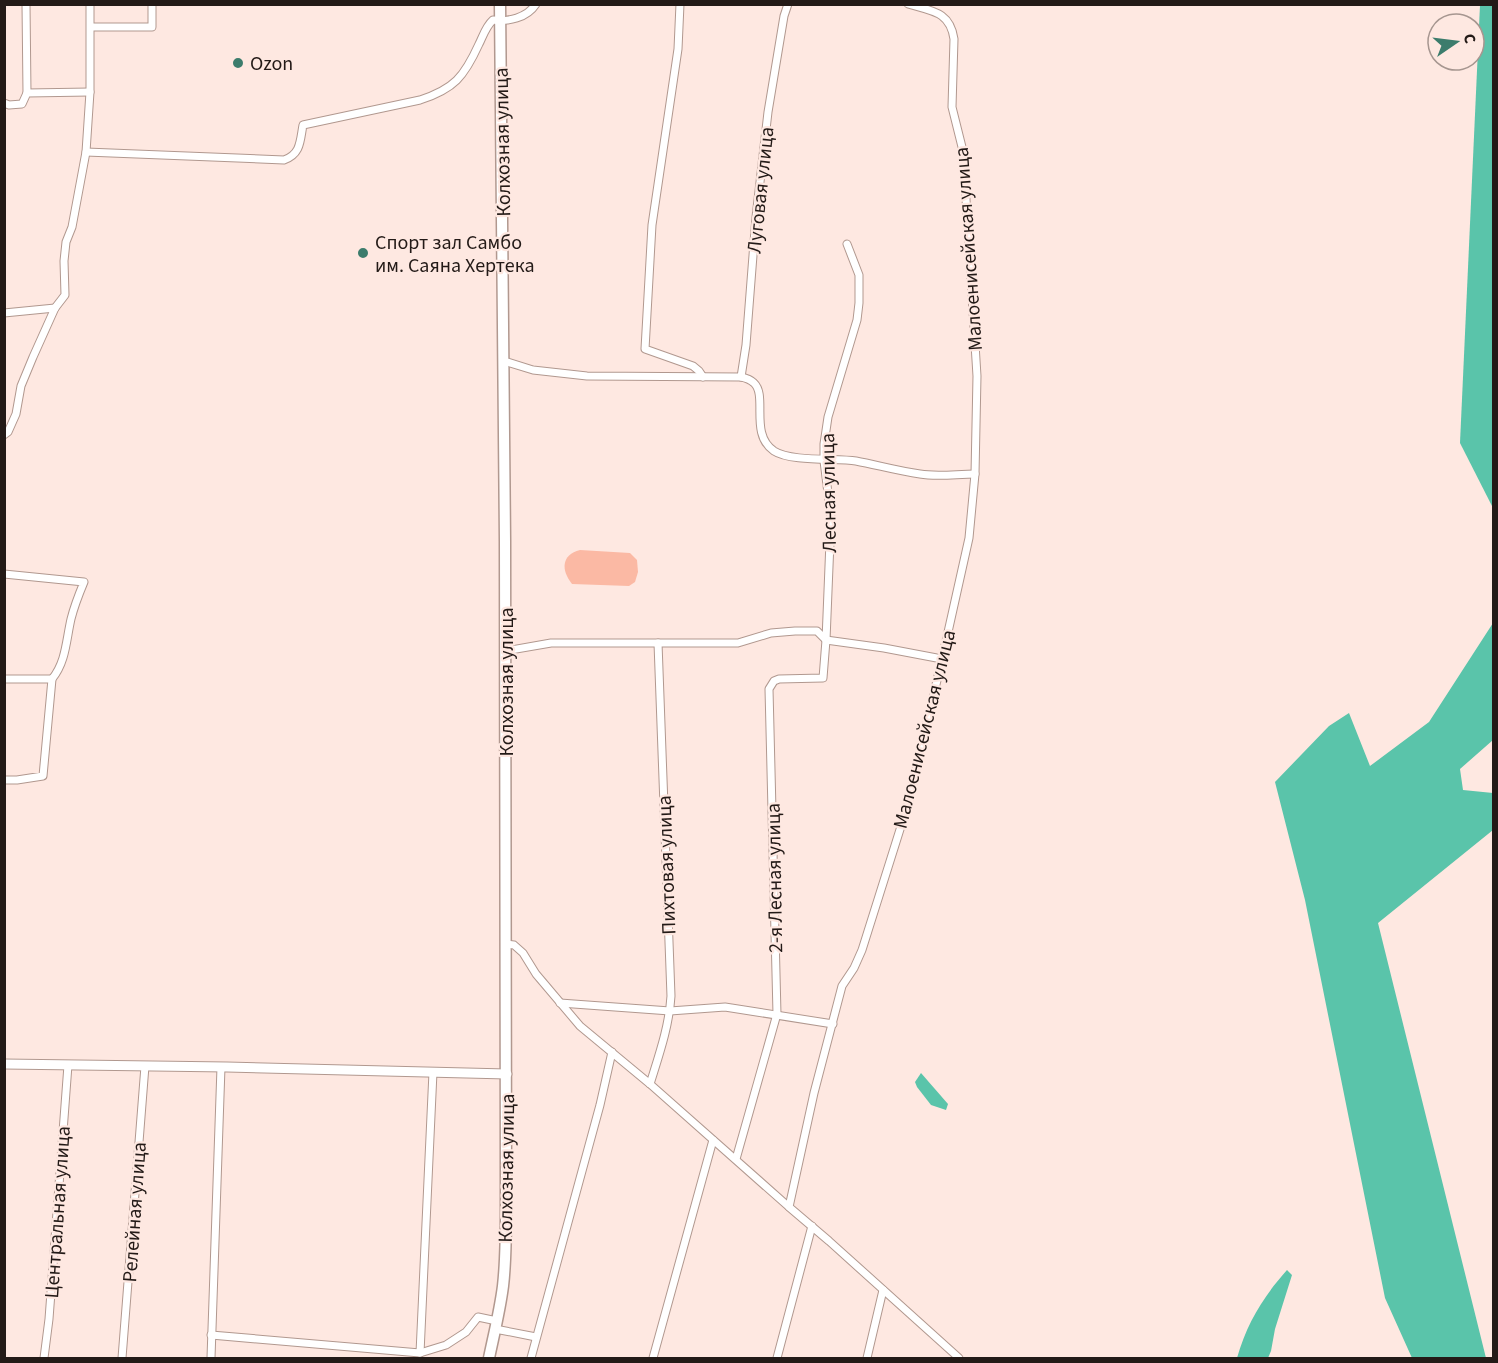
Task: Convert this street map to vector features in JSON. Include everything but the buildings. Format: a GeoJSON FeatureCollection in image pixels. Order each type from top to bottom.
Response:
{"type":"FeatureCollection","features":[{"type":"Feature","properties":{"kind":"main road","name":"Колхозная улица"},"geometry":{"type":"LineString","coordinates":[[489,1359],[503,1285],[505,1255],[507,1074],[500,4]]}},
{"type":"Feature","properties":{"kind":"street"},"geometry":{"type":"LineString","coordinates":[[4,103],[22,104],[27,93],[26,4]]}},
{"type":"Feature","properties":{"kind":"street"},"geometry":{"type":"LineString","coordinates":[[4,435],[8,432],[16,414],[21,386],[55,308],[64,294],[66,242],[72,227],[86,152],[90,92],[90,4]]}},
{"type":"Feature","properties":{"kind":"street"},"geometry":{"type":"LineString","coordinates":[[91,27],[152,27],[153,4]]}},
{"type":"Feature","properties":{"kind":"street"},"geometry":{"type":"LineString","coordinates":[[86,152],[284,160],[293,157],[297,150],[303,125],[420,100],[446,89],[460,79],[488,24],[493,20],[500,21],[526,15],[536,4]]}},
{"type":"Feature","properties":{"kind":"street"},"geometry":{"type":"LineString","coordinates":[[680,4],[678,49],[652,225],[645,349],[693,366],[703,377]]}},
{"type":"Feature","properties":{"kind":"street","name":"Луговая улица"},"geometry":{"type":"LineString","coordinates":[[741,377],[768,112],[788,4]]}},
{"type":"Feature","properties":{"kind":"street","name":"Малоенисейская улица"},"geometry":{"type":"LineString","coordinates":[[789,1207],[814,1093],[842,986],[862,950],[908,804],[969,538],[975,474],[977,376],[966,182],[963,151],[952,107],[954,39],[946,18],[941,14],[908,4]]}},
{"type":"Feature","properties":{"kind":"street"},"geometry":{"type":"LineString","coordinates":[[27,93],[90,92]]}},
{"type":"Feature","properties":{"kind":"street","name":"Лесная улица"},"geometry":{"type":"LineString","coordinates":[[826,640],[831,517],[824,444],[828,417],[857,320],[859,303],[859,275],[847,244]]}},
{"type":"Feature","properties":{"kind":"street"},"geometry":{"type":"LineString","coordinates":[[4,313],[55,308]]}},
{"type":"Feature","properties":{"kind":"street"},"geometry":{"type":"LineString","coordinates":[[504,361],[533,370],[586,376],[741,377],[755,383],[759,391],[761,430],[764,439],[775,451],[787,456],[825,461],[855,461],[921,475],[975,474]]}},
{"type":"Feature","properties":{"kind":"street"},"geometry":{"type":"LineString","coordinates":[[4,574],[84,582],[72,616],[60,669],[52,679],[43,776],[4,780]]}},
{"type":"Feature","properties":{"kind":"street"},"geometry":{"type":"LineString","coordinates":[[505,651],[551,643],[738,643],[771,633],[795,631],[817,632],[826,640],[942,659]]}},
{"type":"Feature","properties":{"kind":"street","name":"2-я Лесная улица"},"geometry":{"type":"LineString","coordinates":[[736,1159],[777,1014],[769,689],[774,681],[779,679],[823,678],[826,640]]}},
{"type":"Feature","properties":{"kind":"street","name":"Пихтовая улица"},"geometry":{"type":"LineString","coordinates":[[651,1084],[666,1032],[671,996],[658,643]]}},
{"type":"Feature","properties":{"kind":"street"},"geometry":{"type":"LineString","coordinates":[[4,679],[52,679]]}},
{"type":"Feature","properties":{"kind":"street"},"geometry":{"type":"LineString","coordinates":[[506,944],[514,945],[523,953],[536,974],[579,1026],[651,1084],[959,1359]]}},
{"type":"Feature","properties":{"kind":"street"},"geometry":{"type":"LineString","coordinates":[[560,1003],[670,1011],[725,1007],[833,1023]]}},
{"type":"Feature","properties":{"kind":"street"},"geometry":{"type":"LineString","coordinates":[[531,1359],[600,1105],[612,1052]]}},
{"type":"Feature","properties":{"kind":"street"},"geometry":{"type":"LineString","coordinates":[[4,1064],[507,1074]]}},
{"type":"Feature","properties":{"kind":"street","name":"Центральная улица"},"geometry":{"type":"LineString","coordinates":[[44,1359],[68,1065]]}},
{"type":"Feature","properties":{"kind":"street","name":"Релейная улица"},"geometry":{"type":"LineString","coordinates":[[122,1359],[145,1066]]}},
{"type":"Feature","properties":{"kind":"street"},"geometry":{"type":"LineString","coordinates":[[210,1359],[221,1067]]}},
{"type":"Feature","properties":{"kind":"street"},"geometry":{"type":"LineString","coordinates":[[420,1353],[433,1072]]}},
{"type":"Feature","properties":{"kind":"street"},"geometry":{"type":"LineString","coordinates":[[653,1359],[713,1140]]}},
{"type":"Feature","properties":{"kind":"street"},"geometry":{"type":"LineString","coordinates":[[777,1359],[812,1226]]}},
{"type":"Feature","properties":{"kind":"street"},"geometry":{"type":"LineString","coordinates":[[867,1359],[884,1290]]}},
{"type":"Feature","properties":{"kind":"street"},"geometry":{"type":"LineString","coordinates":[[211,1335],[420,1353],[446,1345],[466,1332],[478,1317],[496,1325],[536,1336]]}},
{"type":"Feature","properties":{"kind":"shaded area"},"geometry":{"type":"Polygon","coordinates":[[[1480,5],[1494,5],[1493,508],[1460,443],[1477,72],[1486,72],[1486,12],[1480,12],[1480,5]]]}},
{"type":"Feature","properties":{"kind":"shaded area"},"geometry":{"type":"Polygon","coordinates":[[[580,550],[630,553],[637,560],[638,572],[635,582],[629,586],[572,584],[566,573],[566,559],[580,550]]]}},
{"type":"Feature","properties":{"kind":"shaded area"},"geometry":{"type":"Polygon","coordinates":[[[1493,623],[1493,740],[1460,769],[1463,790],[1493,793],[1493,830],[1378,923],[1486,1358],[1412,1358],[1385,1298],[1305,900],[1275,782],[1329,726],[1349,713],[1370,766],[1429,722],[1493,623]]]}},
{"type":"Feature","properties":{"kind":"shaded area"},"geometry":{"type":"Polygon","coordinates":[[[921,1073],[948,1104],[946,1110],[931,1105],[917,1087],[915,1082],[921,1073]]]}},
{"type":"Feature","properties":{"kind":"shaded area"},"geometry":{"type":"Polygon","coordinates":[[[1287,1270],[1292,1275],[1268,1358],[1237,1358],[1257,1311],[1270,1290],[1287,1270]]]}},
{"type":"Feature","properties":{"kind":"place","name":"Ozon"},"geometry":{"type":"Point","coordinates":[238,63]}},
{"type":"Feature","properties":{"kind":"place","name":"Спорт зал Самбо им. Саяна Хертека"},"geometry":{"type":"Point","coordinates":[363,253]}}]}
